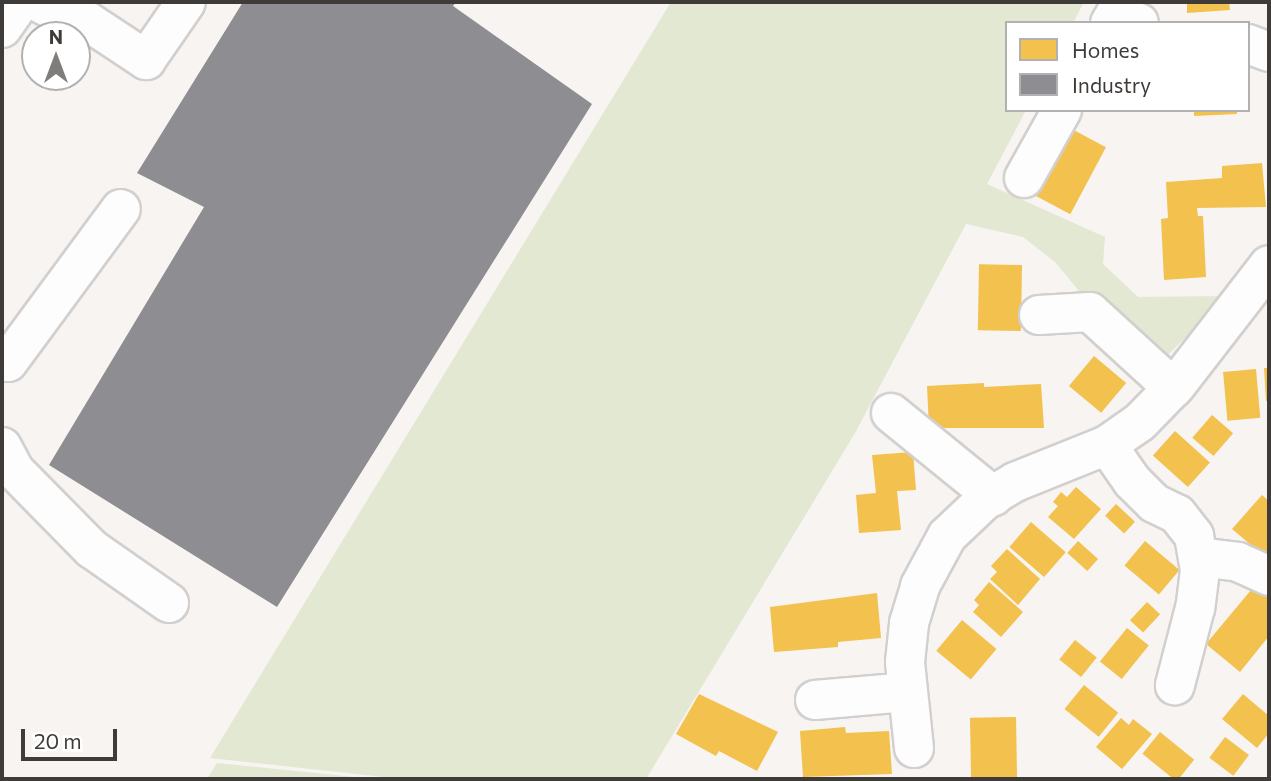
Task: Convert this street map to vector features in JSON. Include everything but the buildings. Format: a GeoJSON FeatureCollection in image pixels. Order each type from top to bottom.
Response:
{"type":"FeatureCollection","features":[{"type":"Feature","properties":{"kind":"street"},"geometry":{"type":"LineString","coordinates":[[2,28],[19,2]]}},
{"type":"Feature","properties":{"kind":"street"},"geometry":{"type":"LineString","coordinates":[[38,2],[76,22],[80,11],[146,60],[186,2]]}},
{"type":"Feature","properties":{"kind":"street"},"geometry":{"type":"LineString","coordinates":[[1250,45],[1269,52]]}},
{"type":"Feature","properties":{"kind":"street"},"geometry":{"type":"LineString","coordinates":[[1024,178],[1061,112]]}},
{"type":"Feature","properties":{"kind":"street"},"geometry":{"type":"LineString","coordinates":[[4,371],[121,209]]}},
{"type":"Feature","properties":{"kind":"street"},"geometry":{"type":"LineString","coordinates":[[914,748],[906,692],[909,623],[920,586],[947,536],[993,496],[1048,467],[1107,445],[1140,422],[1173,388],[1269,265]]}},
{"type":"Feature","properties":{"kind":"street"},"geometry":{"type":"LineString","coordinates":[[1039,315],[1090,312],[1173,388]]}},
{"type":"Feature","properties":{"kind":"street"},"geometry":{"type":"LineString","coordinates":[[891,412],[993,496]]}},
{"type":"Feature","properties":{"kind":"street"},"geometry":{"type":"LineString","coordinates":[[1107,445],[1154,503],[1177,514],[1194,536],[1199,557],[1195,608],[1175,685]]}},
{"type":"Feature","properties":{"kind":"street"},"geometry":{"type":"LineString","coordinates":[[2,447],[14,470],[92,549],[169,603]]}},
{"type":"Feature","properties":{"kind":"street"},"geometry":{"type":"LineString","coordinates":[[1199,557],[1238,562],[1269,576]]}},
{"type":"Feature","properties":{"kind":"street"},"geometry":{"type":"LineString","coordinates":[[815,701],[906,692]]}},
{"type":"Feature","properties":{"kind":"green space"},"geometry":{"type":"Polygon","coordinates":[[[671,2],[1084,2],[1074,21],[1005,21],[1005,112],[1025,112],[987,184],[1105,237],[1103,264],[1138,297],[1227,296],[1159,364],[1089,303],[1055,262],[1023,237],[966,224],[855,433],[646,779],[402,779],[210,758],[671,2]]]}},
{"type":"Feature","properties":{"kind":"green space"},"geometry":{"type":"Polygon","coordinates":[[[217,763],[375,779],[207,779],[217,763]]]}}]}
